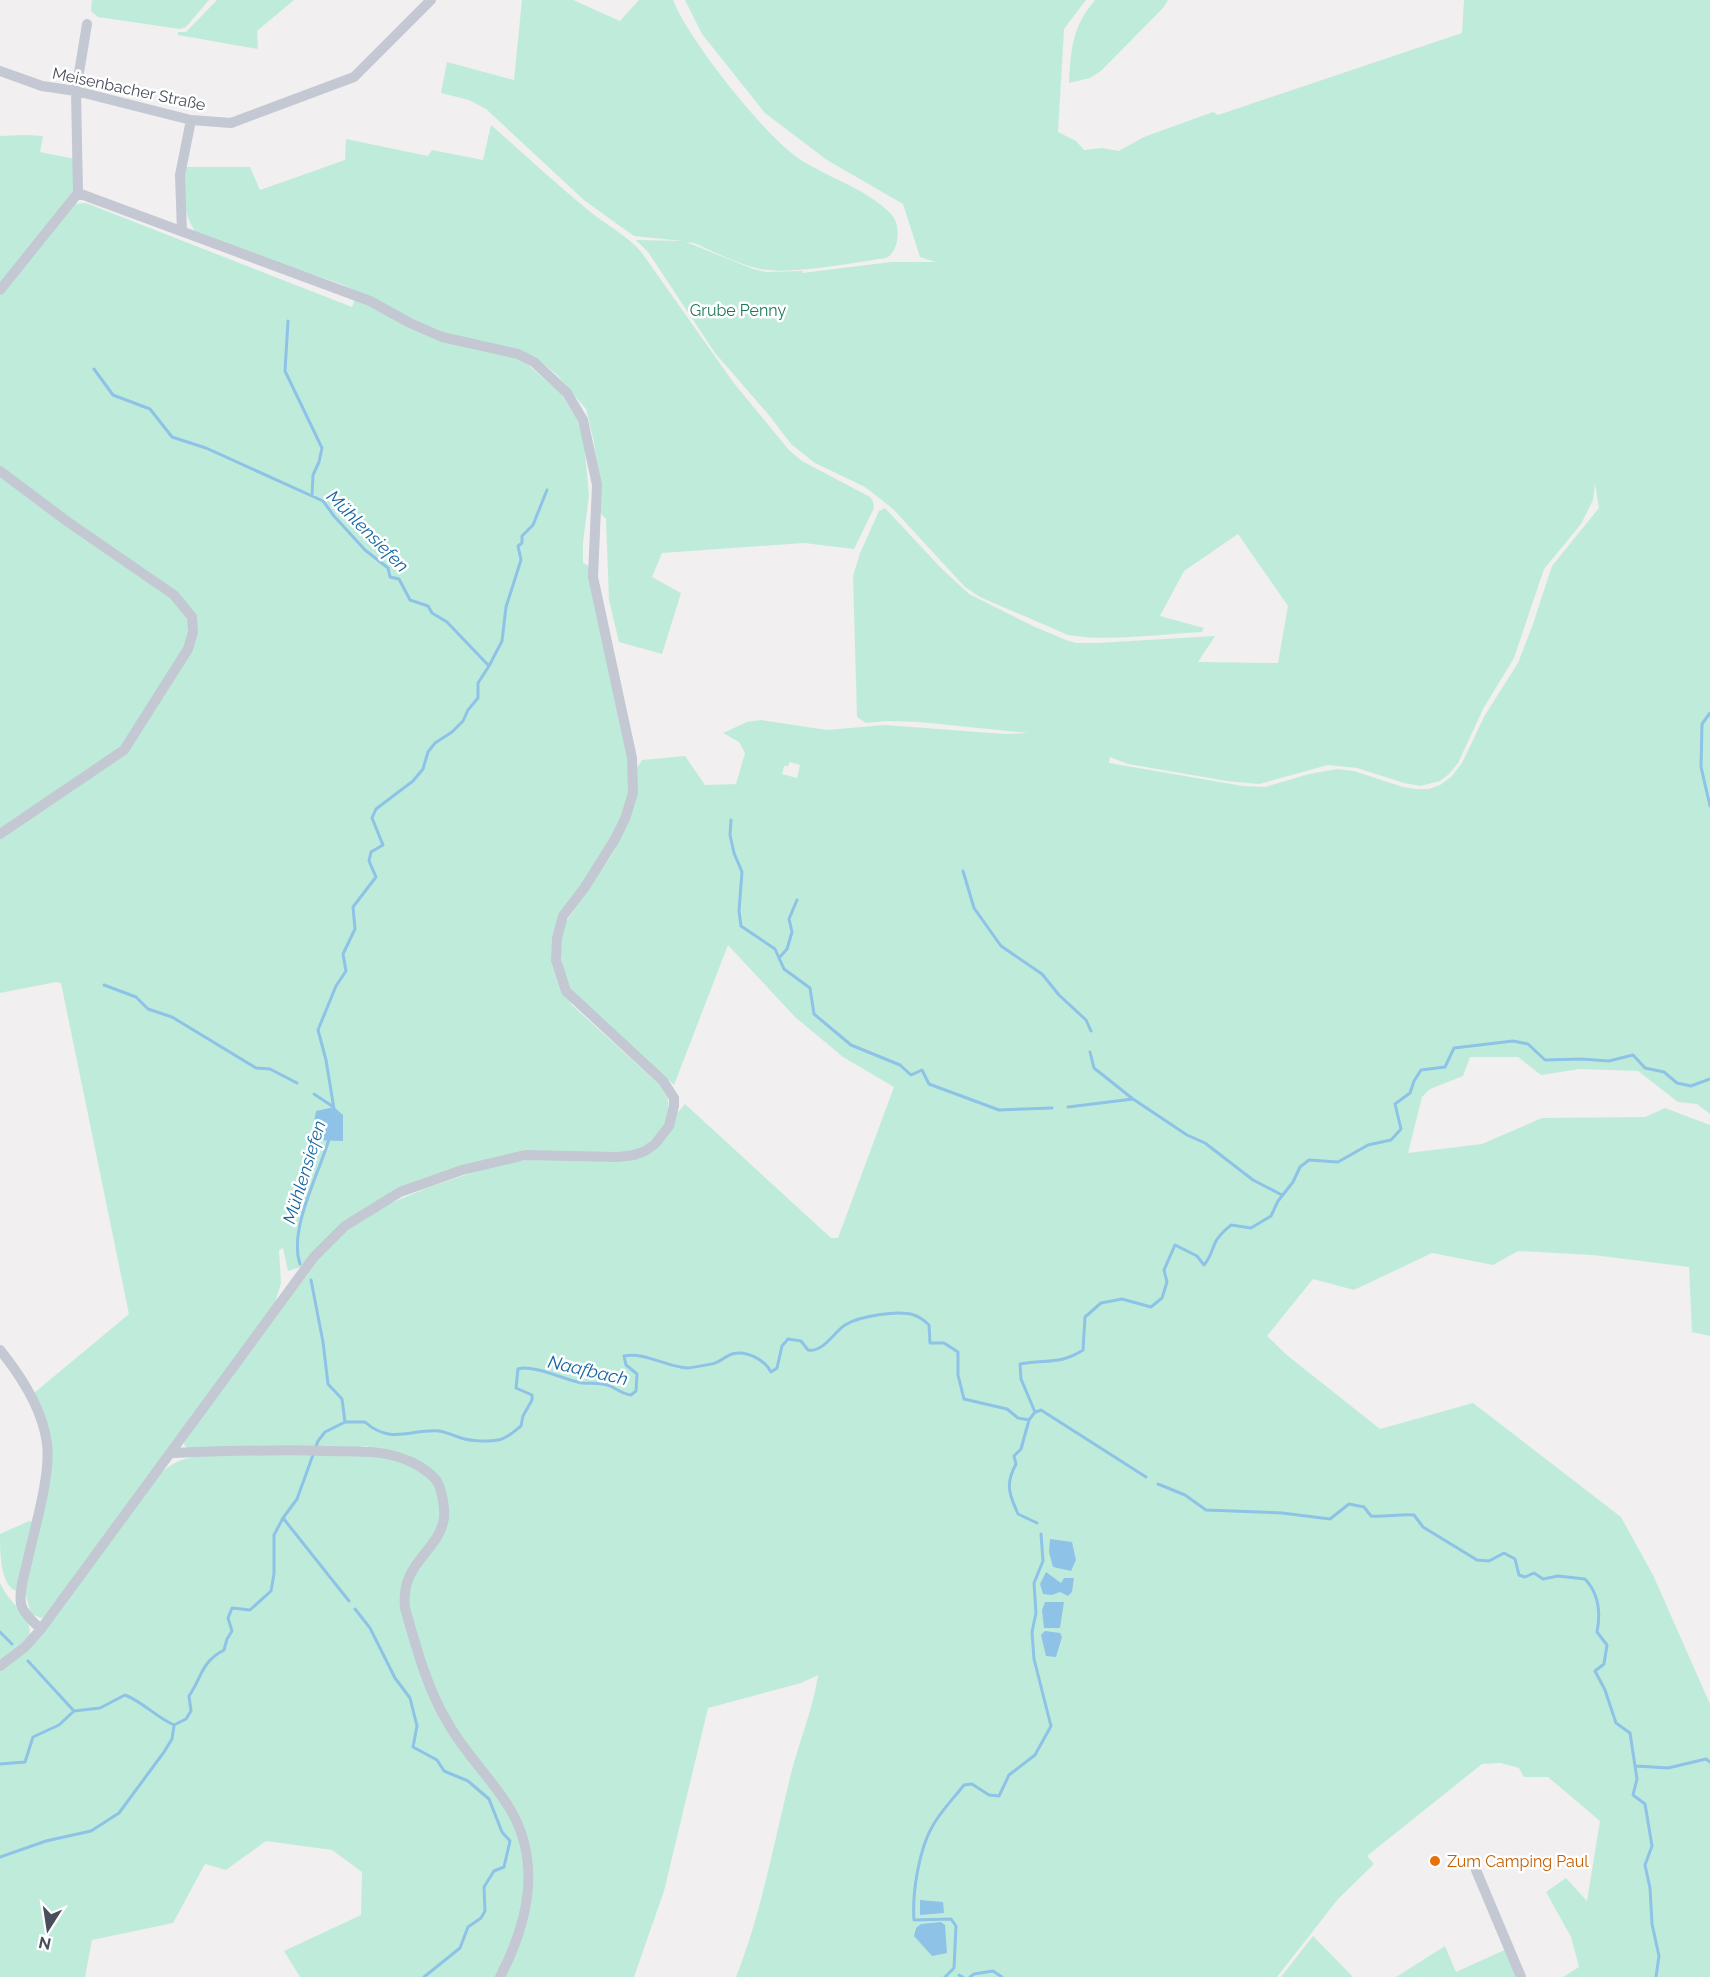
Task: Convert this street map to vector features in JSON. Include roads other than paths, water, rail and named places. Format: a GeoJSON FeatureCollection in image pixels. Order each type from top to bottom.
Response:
{"type":"FeatureCollection","features":[{"type":"Feature","properties":{"kind":"street","name":"Meisenbacher Straße"},"geometry":{"type":"LineString","coordinates":[[0,71],[42,86],[76,91],[192,120],[231,123],[354,77],[431,0]]}},
{"type":"Feature","properties":{"kind":"street"},"geometry":{"type":"LineString","coordinates":[[0,290],[78,193],[76,91],[87,24]]}},
{"type":"Feature","properties":{"kind":"street"},"geometry":{"type":"LineString","coordinates":[[182,231],[180,175],[192,120]]}},
{"type":"Feature","properties":{"kind":"street"},"geometry":{"type":"LineString","coordinates":[[0,1666],[25,1647],[41,1629],[314,1257],[345,1226],[400,1192],[462,1170],[525,1155],[634,1155],[655,1144],[662,1136],[669,1126],[674,1106],[674,1098],[663,1081],[566,991],[556,960],[557,938],[563,916],[585,887],[615,839],[633,793],[632,758],[593,577],[597,485],[583,420],[567,393],[534,362],[518,354],[442,337],[370,301],[78,193]]}},
{"type":"Feature","properties":{"kind":"street"},"geometry":{"type":"LineString","coordinates":[[0,471],[68,522],[174,595],[192,617],[193,632],[188,649],[124,750],[0,834]]}},
{"type":"Feature","properties":{"kind":"street"},"geometry":{"type":"LineString","coordinates":[[0,1350],[30,1395],[47,1443],[48,1466],[22,1584],[21,1605],[32,1622],[41,1629]]}},
{"type":"Feature","properties":{"kind":"street"},"geometry":{"type":"LineString","coordinates":[[172,1453],[263,1449],[369,1451],[411,1461],[437,1481],[442,1496],[444,1517],[441,1529],[413,1568],[404,1598],[405,1608],[433,1692],[446,1722],[507,1804],[516,1820],[524,1843],[530,1869],[529,1893],[512,1953],[500,1977]]}},
{"type":"Feature","properties":{"kind":"street"},"geometry":{"type":"LineString","coordinates":[[1476,1870],[1521,1977]]}},
{"type":"Feature","properties":{"kind":"water"},"geometry":{"type":"Polygon","coordinates":[[[334,1107],[343,1115],[343,1141],[311,1140],[316,1111],[334,1107]]]}},
{"type":"Feature","properties":{"kind":"water"},"geometry":{"type":"Polygon","coordinates":[[[1050,1539],[1072,1542],[1076,1560],[1071,1571],[1053,1567],[1049,1552],[1050,1539]]]}},
{"type":"Feature","properties":{"kind":"water"},"geometry":{"type":"Polygon","coordinates":[[[1046,1572],[1061,1583],[1064,1578],[1074,1578],[1072,1592],[1068,1596],[1060,1592],[1052,1595],[1043,1594],[1040,1584],[1046,1572]]]}},
{"type":"Feature","properties":{"kind":"water"},"geometry":{"type":"Polygon","coordinates":[[[1045,1602],[1064,1602],[1060,1628],[1044,1628],[1042,1610],[1045,1602]]]}},
{"type":"Feature","properties":{"kind":"water"},"geometry":{"type":"Polygon","coordinates":[[[1045,1631],[1060,1633],[1062,1637],[1056,1657],[1046,1656],[1041,1635],[1045,1631]]]}},
{"type":"Feature","properties":{"kind":"water"},"geometry":{"type":"Polygon","coordinates":[[[920,1900],[943,1902],[944,1913],[920,1915],[920,1900]]]}},
{"type":"Feature","properties":{"kind":"water"},"geometry":{"type":"Polygon","coordinates":[[[941,1922],[945,1925],[947,1953],[932,1956],[914,1936],[916,1928],[921,1924],[941,1922]]]}},
{"type":"Feature","properties":{"kind":"waterway"},"geometry":{"type":"LineString","coordinates":[[288,321],[285,371],[322,448],[313,475],[312,496]]}},
{"type":"Feature","properties":{"kind":"waterway","name":"Mühlensiefen"},"geometry":{"type":"LineString","coordinates":[[94,369],[113,395],[150,409],[172,437],[206,448],[323,501],[365,550],[388,568],[390,577],[399,579],[410,600],[428,606],[432,613],[447,622],[489,666],[478,683],[478,698],[468,710],[463,721],[452,732],[435,743],[428,752],[423,769],[413,781],[376,809],[372,818],[383,845],[371,852],[369,861],[376,877],[353,907],[355,929],[343,954],[346,971],[336,986],[318,1030],[326,1060],[334,1109]]}},
{"type":"Feature","properties":{"kind":"waterway"},"geometry":{"type":"LineString","coordinates":[[489,666],[502,641],[506,607],[521,560],[518,546],[522,543],[522,536],[533,525],[547,490]]}},
{"type":"Feature","properties":{"kind":"waterway","name":"Naafbach"},"geometry":{"type":"LineString","coordinates":[[1710,713],[1702,724],[1701,767],[1710,806]]}},
{"type":"Feature","properties":{"kind":"waterway"},"geometry":{"type":"LineString","coordinates":[[731,820],[730,835],[742,872],[739,911],[741,926],[775,949],[784,969],[810,988],[814,1014],[851,1045],[900,1065],[911,1075],[922,1070],[929,1084],[999,1110],[1052,1108]]}},
{"type":"Feature","properties":{"kind":"waterway"},"geometry":{"type":"LineString","coordinates":[[963,871],[974,908],[1001,946],[1042,974],[1059,995],[1086,1020],[1091,1031]]}},
{"type":"Feature","properties":{"kind":"waterway"},"geometry":{"type":"LineString","coordinates":[[779,958],[787,949],[792,932],[789,919],[797,900]]}},
{"type":"Feature","properties":{"kind":"waterway"},"geometry":{"type":"LineString","coordinates":[[104,985],[136,997],[148,1009],[172,1017],[256,1068],[270,1069],[297,1083]]}},
{"type":"Feature","properties":{"kind":"waterway","name":"Naafbach"},"geometry":{"type":"LineString","coordinates":[[0,1764],[25,1762],[33,1737],[59,1725],[74,1711],[100,1708],[125,1695],[174,1725],[186,1719],[191,1711],[189,1696],[206,1665],[224,1650],[232,1631],[228,1618],[232,1608],[250,1610],[271,1591],[274,1574],[274,1535],[297,1499],[318,1441],[325,1432],[345,1422],[365,1422],[383,1433],[439,1431],[470,1440],[498,1440],[521,1426],[523,1416],[532,1400],[532,1395],[516,1388],[518,1369],[540,1370],[582,1383],[607,1385],[631,1395],[636,1391],[637,1374],[626,1365],[624,1356],[640,1356],[688,1368],[713,1364],[732,1354],[743,1353],[759,1360],[771,1372],[777,1368],[782,1346],[788,1339],[801,1341],[808,1350],[813,1350],[819,1348],[851,1322],[898,1313],[920,1318],[929,1325],[930,1343],[944,1343],[958,1352],[958,1375],[964,1399],[1007,1409],[1018,1418],[1029,1420],[1035,1412],[1021,1379],[1020,1364],[1060,1360],[1083,1350],[1085,1317],[1101,1303],[1122,1299],[1151,1307],[1162,1298],[1167,1282],[1164,1270],[1175,1245],[1197,1256],[1204,1265],[1218,1239],[1231,1225],[1251,1228],[1271,1216],[1300,1167],[1309,1160],[1338,1162],[1368,1145],[1391,1140],[1401,1129],[1395,1104],[1410,1093],[1421,1070],[1445,1067],[1454,1048],[1513,1041],[1528,1044],[1545,1060],[1609,1061],[1633,1055],[1645,1068],[1664,1072],[1677,1083],[1691,1086],[1710,1079]]}},
{"type":"Feature","properties":{"kind":"waterway"},"geometry":{"type":"LineString","coordinates":[[1090,1052],[1094,1068],[1133,1099]]}},
{"type":"Feature","properties":{"kind":"waterway"},"geometry":{"type":"LineString","coordinates":[[314,1094],[332,1106]]}},
{"type":"Feature","properties":{"kind":"waterway"},"geometry":{"type":"LineString","coordinates":[[1068,1107],[1133,1099],[1187,1135],[1205,1143],[1253,1180],[1282,1195]]}},
{"type":"Feature","properties":{"kind":"waterway","name":"Mühlensiefen"},"geometry":{"type":"LineString","coordinates":[[300,1264],[297,1250],[298,1234],[307,1200],[330,1136]]}},
{"type":"Feature","properties":{"kind":"waterway","name":"Mühlensiefen"},"geometry":{"type":"LineString","coordinates":[[311,1280],[323,1342],[328,1384],[342,1399],[345,1422]]}},
{"type":"Feature","properties":{"kind":"waterway"},"geometry":{"type":"LineString","coordinates":[[1036,1412],[1041,1410],[1146,1477]]}},
{"type":"Feature","properties":{"kind":"waterway"},"geometry":{"type":"LineString","coordinates":[[1029,1420],[1021,1449],[1014,1456],[1016,1464],[1009,1483],[1012,1501],[1018,1514],[1037,1523]]}},
{"type":"Feature","properties":{"kind":"waterway"},"geometry":{"type":"LineString","coordinates":[[1158,1484],[1185,1495],[1206,1510],[1282,1513],[1330,1519],[1349,1504],[1364,1507],[1371,1516],[1414,1515],[1423,1527],[1477,1560],[1489,1561],[1504,1553],[1515,1559],[1519,1575],[1525,1577],[1534,1573],[1543,1579],[1558,1576],[1585,1579],[1598,1604],[1597,1632],[1607,1645],[1604,1664],[1595,1671],[1605,1690],[1616,1723],[1630,1733],[1637,1779],[1633,1795],[1645,1804],[1652,1846],[1645,1865],[1650,1888],[1652,1924],[1659,1956],[1656,1977]]}},
{"type":"Feature","properties":{"kind":"waterway"},"geometry":{"type":"LineString","coordinates":[[283,1518],[349,1601]]}},
{"type":"Feature","properties":{"kind":"waterway"},"geometry":{"type":"LineString","coordinates":[[945,1977],[954,1968],[956,1926],[951,1919],[914,1920],[917,1872],[927,1836],[939,1816],[964,1785],[972,1784],[989,1795],[999,1796],[1009,1775],[1035,1755],[1051,1726],[1034,1659],[1032,1632],[1036,1613],[1034,1583],[1043,1561],[1041,1534]]}},
{"type":"Feature","properties":{"kind":"waterway"},"geometry":{"type":"LineString","coordinates":[[355,1609],[370,1628],[395,1678],[410,1698],[417,1726],[413,1747],[437,1760],[444,1771],[468,1781],[489,1799],[502,1832],[510,1841],[504,1867],[494,1871],[484,1887],[485,1911],[481,1918],[468,1927],[460,1948],[424,1977]]}},
{"type":"Feature","properties":{"kind":"waterway"},"geometry":{"type":"LineString","coordinates":[[0,1632],[12,1644]]}},
{"type":"Feature","properties":{"kind":"waterway"},"geometry":{"type":"LineString","coordinates":[[28,1661],[74,1711]]}},
{"type":"Feature","properties":{"kind":"waterway"},"geometry":{"type":"LineString","coordinates":[[0,1857],[46,1841],[91,1831],[119,1813],[164,1752],[172,1739],[174,1726]]}},
{"type":"Feature","properties":{"kind":"waterway"},"geometry":{"type":"LineString","coordinates":[[1636,1766],[1668,1768],[1706,1759],[1710,1762]]}},
{"type":"Feature","properties":{"kind":"waterway"},"geometry":{"type":"LineString","coordinates":[[970,1977],[974,1974],[993,1971],[1002,1977]]}},
{"type":"Feature","properties":{"kind":"waterway"},"geometry":{"type":"LineString","coordinates":[[959,1975],[963,1977]]}},
{"type":"Feature","properties":{"kind":"place","name":"Zum Camping Paul"},"geometry":{"type":"Point","coordinates":[1435,1861]}},
{"type":"Feature","properties":{"kind":"park label","name":"Grube Penny"},"geometry":{"type":"Point","coordinates":[738,310]}}]}
